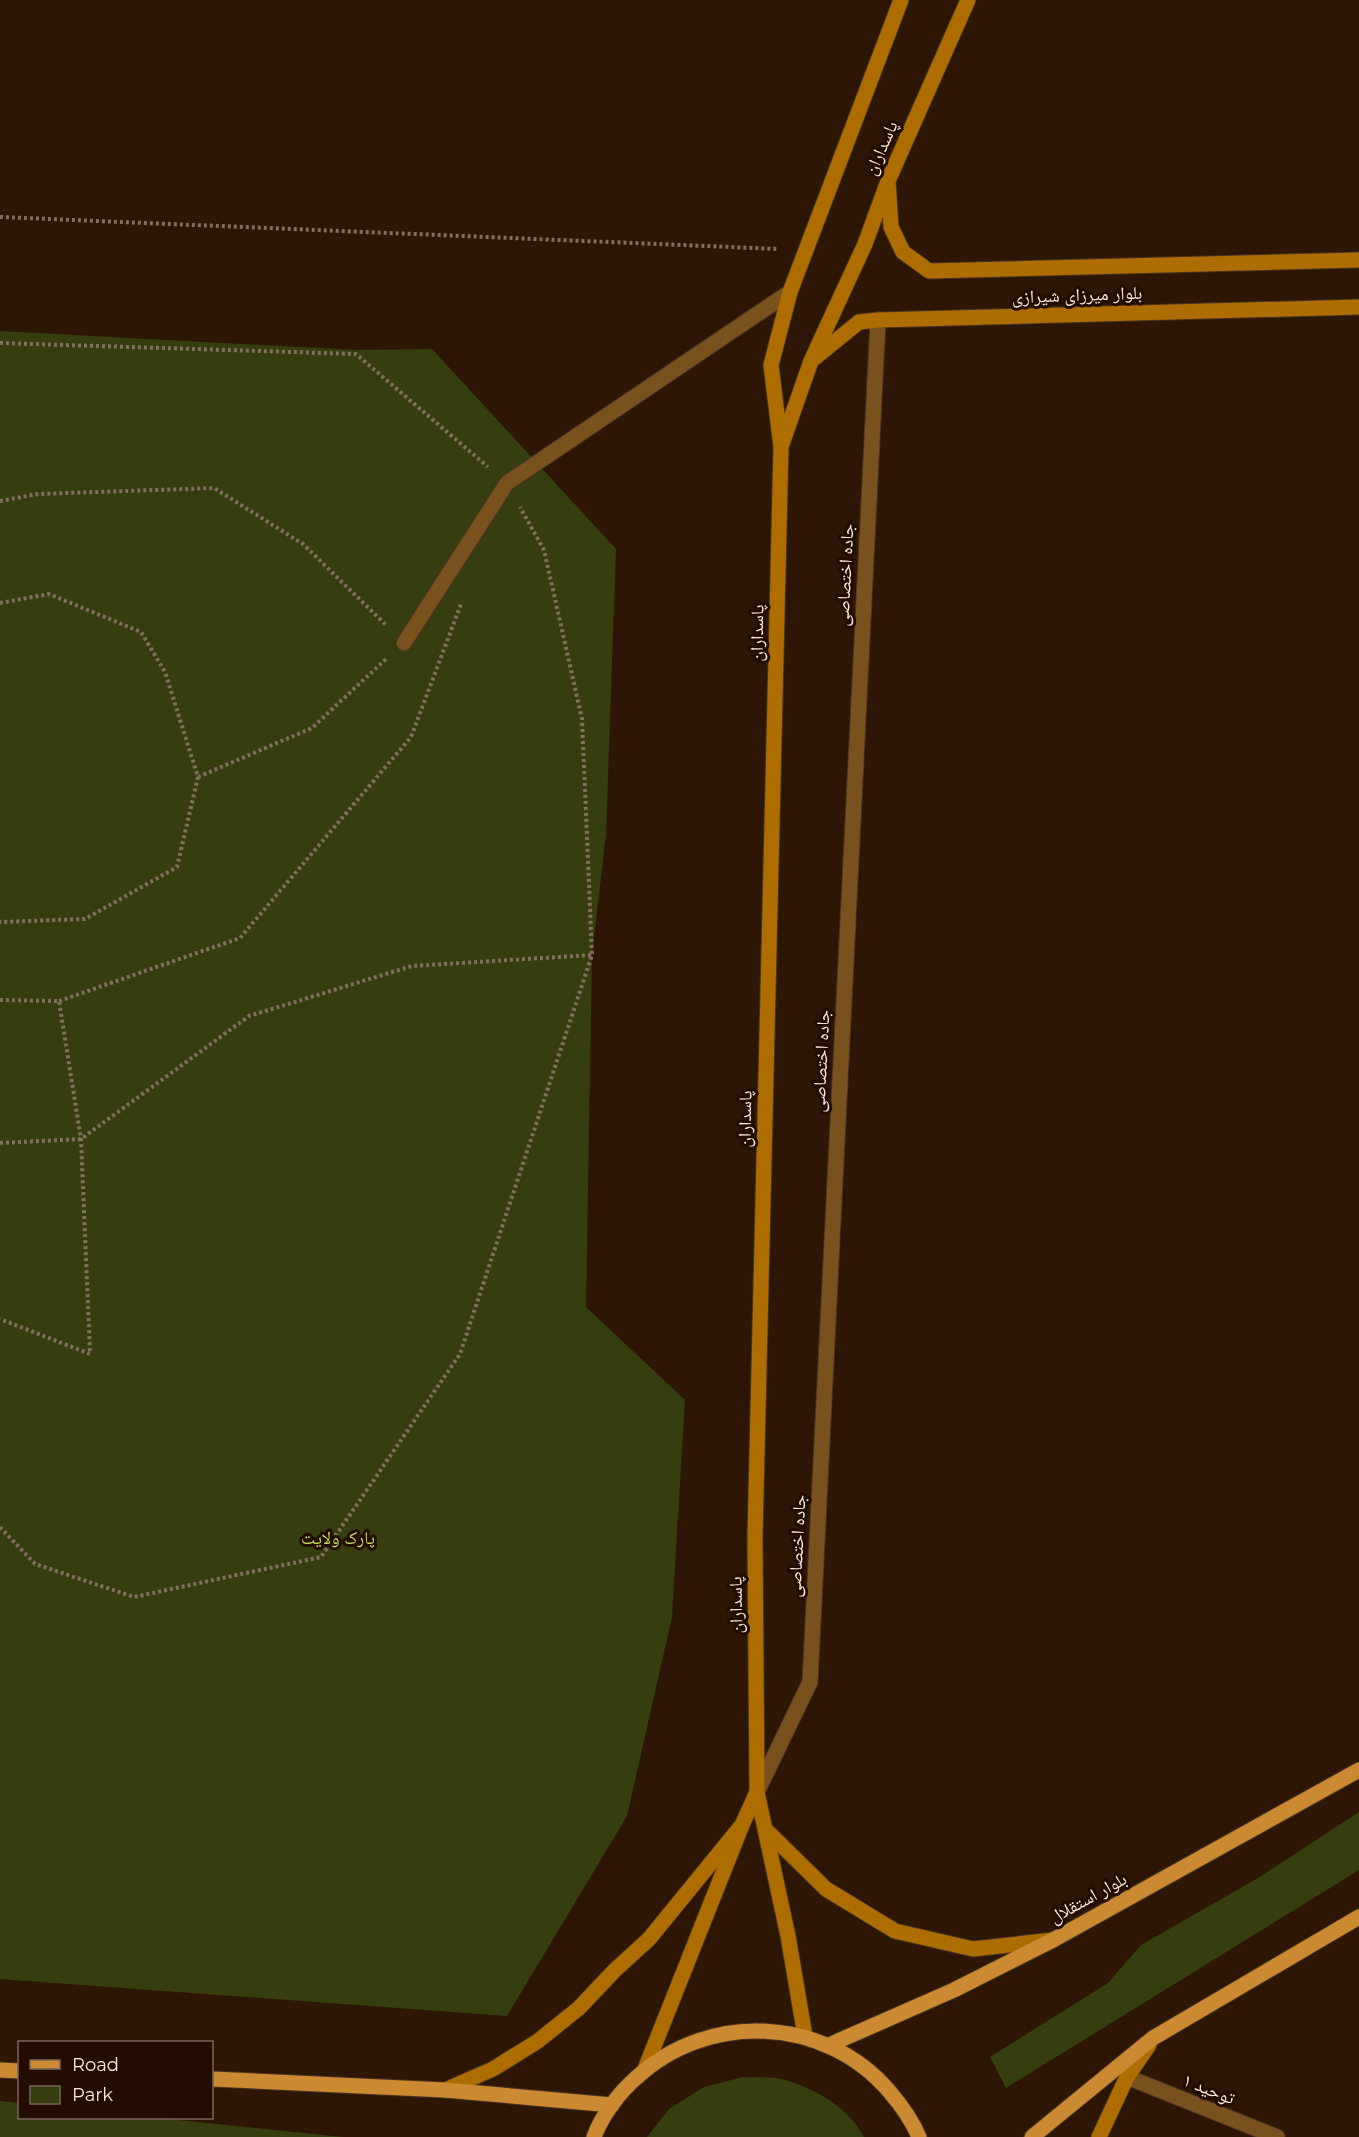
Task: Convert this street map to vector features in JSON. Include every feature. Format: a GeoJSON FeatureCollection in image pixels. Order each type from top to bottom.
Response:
{"type":"FeatureCollection","features":[{"type":"Feature","properties":{"kind":"main road","name":"پاسداران"},"geometry":{"type":"LineString","coordinates":[[805,2036],[788,1936],[757,1792],[755,1537],[781,447],[771,365],[790,292],[901,0]]}},
{"type":"Feature","properties":{"kind":"main road","name":"پاسداران"},"geometry":{"type":"LineString","coordinates":[[781,447],[811,361],[865,244],[888,181],[968,0]]}},
{"type":"Feature","properties":{"kind":"main road","name":"بلوار میرزای شیرازی"},"geometry":{"type":"LineString","coordinates":[[888,181],[891,227],[903,252],[929,271],[1359,260]]}},
{"type":"Feature","properties":{"kind":"main road","name":"بلوار میرزای شیرازی"},"geometry":{"type":"LineString","coordinates":[[811,361],[859,322],[878,320],[1359,307]]}},
{"type":"Feature","properties":{"kind":"main road","name":"بلوار استقلال"},"geometry":{"type":"LineString","coordinates":[[829,2045],[954,1990],[1053,1940],[1359,1770]]}},
{"type":"Feature","properties":{"kind":"main road","name":"پاسداران"},"geometry":{"type":"LineString","coordinates":[[645,2069],[757,1792]]}},
{"type":"Feature","properties":{"kind":"main road"},"geometry":{"type":"LineString","coordinates":[[445,2090],[493,2069],[538,2041],[579,2008],[649,1939],[742,1825]]}},
{"type":"Feature","properties":{"kind":"main road"},"geometry":{"type":"LineString","coordinates":[[764,1828],[826,1889],[895,1931],[973,1949],[1053,1940]]}},
{"type":"Feature","properties":{"kind":"main road"},"geometry":{"type":"LineString","coordinates":[[1032,2137],[1153,2038],[1359,1917]]}},
{"type":"Feature","properties":{"kind":"main road"},"geometry":{"type":"LineString","coordinates":[[594,2137],[612,2105],[627,2086],[645,2069],[673,2050],[704,2038],[738,2031],[772,2030],[805,2036],[829,2045],[856,2060],[880,2080],[900,2103],[919,2137]]}},
{"type":"Feature","properties":{"kind":"main road"},"geometry":{"type":"LineString","coordinates":[[1099,2137],[1127,2077],[1153,2038]]}},
{"type":"Feature","properties":{"kind":"main road"},"geometry":{"type":"LineString","coordinates":[[0,2070],[18,2071]]}},
{"type":"Feature","properties":{"kind":"main road"},"geometry":{"type":"LineString","coordinates":[[213,2079],[445,2090],[612,2105]]}},
{"type":"Feature","properties":{"kind":"street"},"geometry":{"type":"LineString","coordinates":[[404,643],[507,483],[790,292]]}},
{"type":"Feature","properties":{"kind":"street","name":"جاده اختصاصی"},"geometry":{"type":"LineString","coordinates":[[757,1792],[810,1682],[878,320]]}},
{"type":"Feature","properties":{"kind":"street","name":"توحید ۱"},"geometry":{"type":"LineString","coordinates":[[1127,2077],[1277,2137]]}},
{"type":"Feature","properties":{"kind":"path"},"geometry":{"type":"LineString","coordinates":[[0,218],[806,250]]}},
{"type":"Feature","properties":{"kind":"path"},"geometry":{"type":"LineString","coordinates":[[0,343],[356,354],[507,483],[544,550],[582,719],[592,955],[460,1354],[321,1557],[134,1597],[35,1564],[0,1527]]}},
{"type":"Feature","properties":{"kind":"path"},"geometry":{"type":"LineString","coordinates":[[0,501],[38,494],[214,488],[303,544],[404,643],[312,728],[198,777]]}},
{"type":"Feature","properties":{"kind":"path"},"geometry":{"type":"LineString","coordinates":[[0,603],[49,594],[141,632],[165,672],[198,777],[177,867],[85,919],[0,922]]}},
{"type":"Feature","properties":{"kind":"path"},"geometry":{"type":"LineString","coordinates":[[0,1000],[59,1001],[240,938],[411,737],[465,594]]}},
{"type":"Feature","properties":{"kind":"path"},"geometry":{"type":"LineString","coordinates":[[0,1143],[81,1139],[249,1016],[412,966],[592,955]]}},
{"type":"Feature","properties":{"kind":"path"},"geometry":{"type":"LineString","coordinates":[[0,1318],[90,1354],[81,1139],[59,1001]]}},
{"type":"Feature","properties":{"kind":"green space","name":"پارک ولایت"},"geometry":{"type":"Polygon","coordinates":[[[0,331],[356,350],[432,349],[616,549],[606,834],[592,955],[586,1307],[685,1400],[672,1617],[627,1816],[507,2016],[0,1979],[0,331]]]}},
{"type":"Feature","properties":{"kind":"green space"},"geometry":{"type":"Polygon","coordinates":[[[1359,1812],[1359,1870],[1006,2088],[990,2057],[1108,1983],[1141,1945],[1258,1878],[1359,1812]]]}},
{"type":"Feature","properties":{"kind":"green space"},"geometry":{"type":"Polygon","coordinates":[[[743,2077],[780,2079],[820,2094],[850,2117],[864,2137],[647,2137],[669,2109],[704,2087],[743,2077]]]}},
{"type":"Feature","properties":{"kind":"green space"},"geometry":{"type":"Polygon","coordinates":[[[0,2101],[18,2103],[18,2119],[169,2119],[343,2137],[0,2137],[0,2101]]]}}]}
